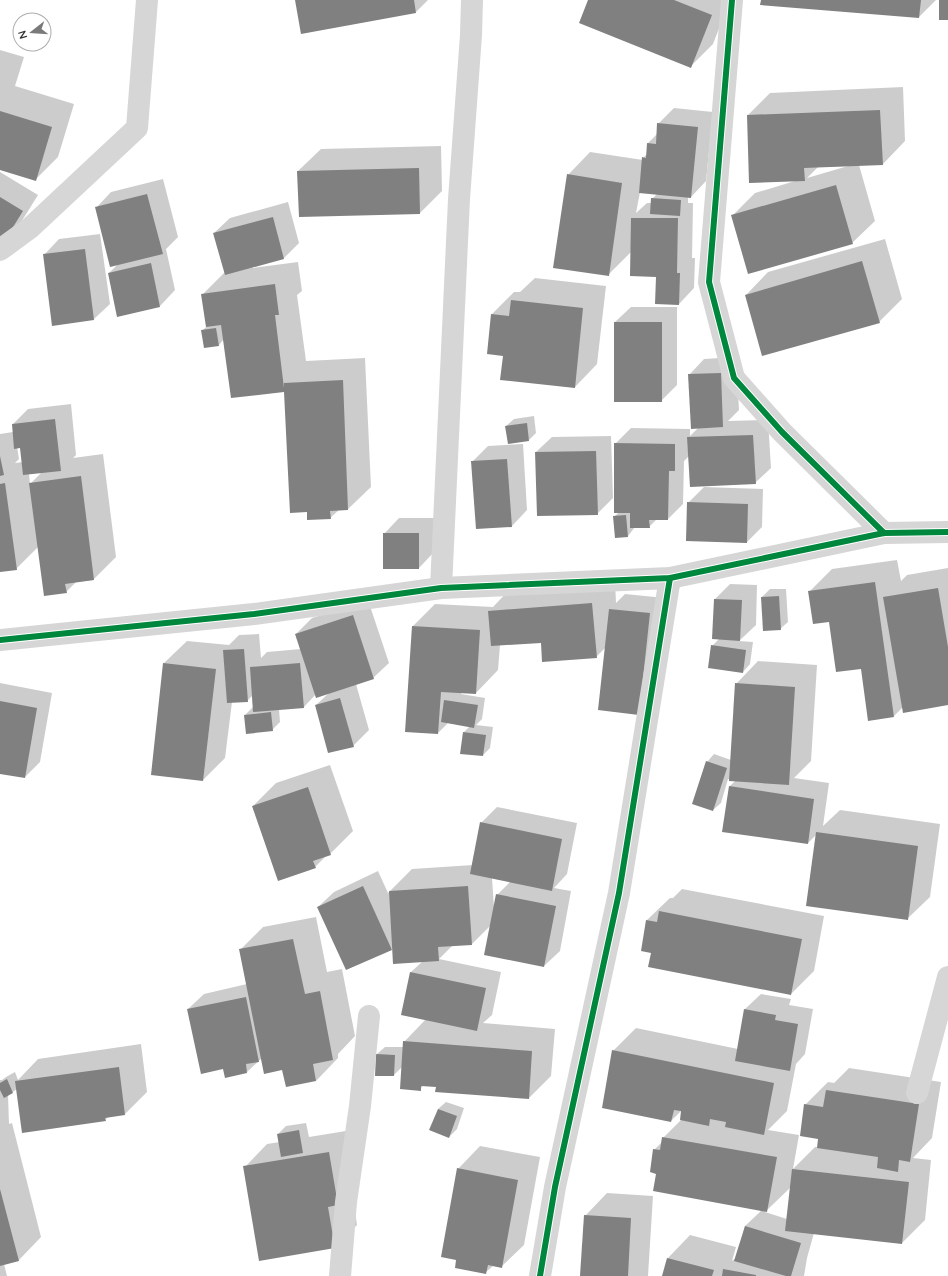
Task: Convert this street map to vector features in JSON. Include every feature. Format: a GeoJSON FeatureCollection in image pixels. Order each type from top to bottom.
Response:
{"type":"FeatureCollection","features":[{"type":"Feature","properties":{"kind":"street"},"geometry":{"type":"LineString","coordinates":[[0,250],[30,228],[137,128],[147,0]]}},
{"type":"Feature","properties":{"kind":"street"},"geometry":{"type":"LineString","coordinates":[[441,588],[458,199],[471,35],[472,0]]}},
{"type":"Feature","properties":{"kind":"street"},"geometry":{"type":"LineString","coordinates":[[732,0],[709,282],[734,378],[782,432],[884,533]]}},
{"type":"Feature","properties":{"kind":"street"},"geometry":{"type":"LineString","coordinates":[[0,640],[254,614],[441,588],[670,578],[884,533],[948,532]]}},
{"type":"Feature","properties":{"kind":"street"},"geometry":{"type":"LineString","coordinates":[[540,1276],[555,1186],[619,893],[670,578]]}},
{"type":"Feature","properties":{"kind":"street"},"geometry":{"type":"LineString","coordinates":[[917,1093],[948,977]]}},
{"type":"Feature","properties":{"kind":"street"},"geometry":{"type":"LineString","coordinates":[[340,1276],[346,1202],[360,1106],[369,1016]]}},
{"type":"Feature","properties":{"kind":"building"},"geometry":{"type":"Polygon","coordinates":[[[295,0],[414,0],[416,13],[301,34],[295,0]]]}},
{"type":"Feature","properties":{"kind":"building"},"geometry":{"type":"Polygon","coordinates":[[[588,0],[674,0],[712,15],[691,68],[579,23],[588,0]]]}},
{"type":"Feature","properties":{"kind":"building"},"geometry":{"type":"Polygon","coordinates":[[[761,0],[921,0],[919,18],[760,5],[761,0]]]}},
{"type":"Feature","properties":{"kind":"building"},"geometry":{"type":"Polygon","coordinates":[[[939,0],[948,0],[948,20],[939,20],[939,0]]]}},
{"type":"Feature","properties":{"kind":"building"},"geometry":{"type":"Polygon","coordinates":[[[880,110],[883,165],[804,168],[805,181],[749,183],[747,115],[880,110]]]}},
{"type":"Feature","properties":{"kind":"building"},"geometry":{"type":"Polygon","coordinates":[[[0,111],[52,127],[36,181],[0,170],[0,111]]]}},
{"type":"Feature","properties":{"kind":"building"},"geometry":{"type":"Polygon","coordinates":[[[657,123],[698,127],[691,198],[639,193],[642,157],[646,158],[647,143],[656,144],[657,123]]]}},
{"type":"Feature","properties":{"kind":"building"},"geometry":{"type":"Polygon","coordinates":[[[419,168],[420,214],[299,217],[297,171],[419,168]]]}},
{"type":"Feature","properties":{"kind":"building"},"geometry":{"type":"Polygon","coordinates":[[[567,174],[622,183],[609,276],[553,268],[567,174]]]}},
{"type":"Feature","properties":{"kind":"building"},"geometry":{"type":"Polygon","coordinates":[[[836,185],[853,244],[748,274],[731,215],[836,185]]]}},
{"type":"Feature","properties":{"kind":"building"},"geometry":{"type":"Polygon","coordinates":[[[147,194],[163,254],[110,267],[95,207],[147,194]]]}},
{"type":"Feature","properties":{"kind":"building"},"geometry":{"type":"Polygon","coordinates":[[[0,197],[23,211],[0,248],[0,197]]]}},
{"type":"Feature","properties":{"kind":"building"},"geometry":{"type":"Polygon","coordinates":[[[651,198],[681,200],[680,216],[650,214],[651,198]]]}},
{"type":"Feature","properties":{"kind":"building"},"geometry":{"type":"Polygon","coordinates":[[[273,217],[284,259],[225,275],[213,233],[273,217]]]}},
{"type":"Feature","properties":{"kind":"building"},"geometry":{"type":"Polygon","coordinates":[[[631,218],[678,218],[677,273],[680,273],[679,305],[655,304],[656,277],[630,276],[631,218]]]}},
{"type":"Feature","properties":{"kind":"building"},"geometry":{"type":"Polygon","coordinates":[[[85,249],[94,320],[52,326],[43,254],[85,249]]]}},
{"type":"Feature","properties":{"kind":"building"},"geometry":{"type":"Polygon","coordinates":[[[862,261],[880,323],[762,356],[745,295],[862,261]]]}},
{"type":"Feature","properties":{"kind":"building"},"geometry":{"type":"Polygon","coordinates":[[[151,263],[160,307],[117,317],[108,273],[151,263]]]}},
{"type":"Feature","properties":{"kind":"building"},"geometry":{"type":"Polygon","coordinates":[[[275,284],[279,315],[275,315],[284,388],[284,383],[343,380],[348,510],[330,511],[331,519],[307,520],[307,512],[290,513],[284,392],[231,398],[221,325],[206,327],[201,294],[275,284]]]}},
{"type":"Feature","properties":{"kind":"building"},"geometry":{"type":"Polygon","coordinates":[[[511,300],[583,308],[575,388],[500,380],[503,356],[487,354],[491,314],[509,316],[511,300]]]}},
{"type":"Feature","properties":{"kind":"building"},"geometry":{"type":"Polygon","coordinates":[[[614,322],[662,322],[662,402],[614,402],[614,322]]]}},
{"type":"Feature","properties":{"kind":"building"},"geometry":{"type":"Polygon","coordinates":[[[216,328],[219,346],[204,348],[201,330],[216,328]]]}},
{"type":"Feature","properties":{"kind":"building"},"geometry":{"type":"Polygon","coordinates":[[[721,373],[723,427],[691,429],[688,374],[721,373]]]}},
{"type":"Feature","properties":{"kind":"building"},"geometry":{"type":"Polygon","coordinates":[[[55,419],[61,471],[23,475],[20,448],[14,449],[12,424],[55,419]]]}},
{"type":"Feature","properties":{"kind":"building"},"geometry":{"type":"Polygon","coordinates":[[[527,423],[529,441],[508,444],[505,426],[527,423]]]}},
{"type":"Feature","properties":{"kind":"building"},"geometry":{"type":"Polygon","coordinates":[[[753,435],[756,484],[690,487],[687,437],[753,435]]]}},
{"type":"Feature","properties":{"kind":"building"},"geometry":{"type":"Polygon","coordinates":[[[614,443],[675,444],[675,471],[669,471],[668,520],[649,520],[650,528],[630,528],[630,513],[614,513],[614,443]]]}},
{"type":"Feature","properties":{"kind":"building"},"geometry":{"type":"Polygon","coordinates":[[[596,451],[598,515],[537,516],[535,452],[596,451]]]}},
{"type":"Feature","properties":{"kind":"building"},"geometry":{"type":"Polygon","coordinates":[[[0,456],[4,475],[0,476],[0,456]]]}},
{"type":"Feature","properties":{"kind":"building"},"geometry":{"type":"Polygon","coordinates":[[[507,459],[512,527],[476,529],[471,461],[507,459]]]}},
{"type":"Feature","properties":{"kind":"building"},"geometry":{"type":"Polygon","coordinates":[[[81,476],[94,580],[65,584],[67,593],[44,596],[29,483],[81,476]]]}},
{"type":"Feature","properties":{"kind":"building"},"geometry":{"type":"Polygon","coordinates":[[[5,483],[17,570],[0,572],[0,484],[5,483]]]}},
{"type":"Feature","properties":{"kind":"building"},"geometry":{"type":"Polygon","coordinates":[[[687,502],[748,504],[747,543],[686,541],[687,502]]]}},
{"type":"Feature","properties":{"kind":"building"},"geometry":{"type":"Polygon","coordinates":[[[626,515],[628,537],[615,538],[613,516],[626,515]]]}},
{"type":"Feature","properties":{"kind":"building"},"geometry":{"type":"Polygon","coordinates":[[[383,533],[419,533],[419,569],[383,569],[383,533]]]}},
{"type":"Feature","properties":{"kind":"building"},"geometry":{"type":"Polygon","coordinates":[[[875,582],[894,717],[868,721],[861,669],[836,672],[829,622],[813,624],[808,591],[875,582]]]}},
{"type":"Feature","properties":{"kind":"building"},"geometry":{"type":"Polygon","coordinates":[[[938,588],[948,647],[948,705],[903,713],[883,597],[938,588]]]}},
{"type":"Feature","properties":{"kind":"building"},"geometry":{"type":"Polygon","coordinates":[[[779,596],[781,630],[763,631],[761,597],[779,596]]]}},
{"type":"Feature","properties":{"kind":"building"},"geometry":{"type":"Polygon","coordinates":[[[714,599],[742,600],[740,641],[712,639],[714,599]]]}},
{"type":"Feature","properties":{"kind":"building"},"geometry":{"type":"Polygon","coordinates":[[[592,603],[597,658],[542,662],[541,643],[491,646],[488,611],[592,603]]]}},
{"type":"Feature","properties":{"kind":"building"},"geometry":{"type":"Polygon","coordinates":[[[609,609],[650,613],[639,715],[598,710],[609,609]]]}},
{"type":"Feature","properties":{"kind":"building"},"geometry":{"type":"Polygon","coordinates":[[[353,615],[374,679],[316,698],[295,634],[353,615]]]}},
{"type":"Feature","properties":{"kind":"building"},"geometry":{"type":"Polygon","coordinates":[[[412,626],[480,630],[476,694],[441,692],[438,734],[405,732],[412,626]]]}},
{"type":"Feature","properties":{"kind":"building"},"geometry":{"type":"Polygon","coordinates":[[[711,645],[746,650],[743,673],[708,668],[711,645]]]}},
{"type":"Feature","properties":{"kind":"building"},"geometry":{"type":"Polygon","coordinates":[[[244,649],[248,702],[227,703],[223,650],[244,649]]]}},
{"type":"Feature","properties":{"kind":"building"},"geometry":{"type":"Polygon","coordinates":[[[163,663],[216,669],[203,781],[151,775],[163,663]]]}},
{"type":"Feature","properties":{"kind":"building"},"geometry":{"type":"Polygon","coordinates":[[[300,663],[304,708],[253,712],[250,667],[300,663]]]}},
{"type":"Feature","properties":{"kind":"building"},"geometry":{"type":"Polygon","coordinates":[[[735,683],[795,687],[789,785],[729,781],[735,683]]]}},
{"type":"Feature","properties":{"kind":"building"},"geometry":{"type":"Polygon","coordinates":[[[340,698],[354,747],[328,753],[315,705],[340,698]]]}},
{"type":"Feature","properties":{"kind":"building"},"geometry":{"type":"Polygon","coordinates":[[[444,700],[478,705],[474,728],[441,722],[444,700]]]}},
{"type":"Feature","properties":{"kind":"building"},"geometry":{"type":"Polygon","coordinates":[[[0,701],[37,708],[25,778],[0,774],[0,701]]]}},
{"type":"Feature","properties":{"kind":"building"},"geometry":{"type":"Polygon","coordinates":[[[271,712],[273,731],[246,734],[244,715],[271,712]]]}},
{"type":"Feature","properties":{"kind":"building"},"geometry":{"type":"Polygon","coordinates":[[[463,732],[486,735],[483,756],[460,754],[463,732]]]}},
{"type":"Feature","properties":{"kind":"building"},"geometry":{"type":"Polygon","coordinates":[[[706,761],[727,768],[713,811],[692,804],[706,761]]]}},
{"type":"Feature","properties":{"kind":"building"},"geometry":{"type":"Polygon","coordinates":[[[729,786],[814,799],[808,844],[722,832],[729,786]]]}},
{"type":"Feature","properties":{"kind":"building"},"geometry":{"type":"Polygon","coordinates":[[[308,787],[331,855],[313,861],[316,868],[278,881],[252,806],[308,787]]]}},
{"type":"Feature","properties":{"kind":"building"},"geometry":{"type":"Polygon","coordinates":[[[480,822],[562,839],[552,891],[470,874],[480,822]]]}},
{"type":"Feature","properties":{"kind":"building"},"geometry":{"type":"Polygon","coordinates":[[[816,832],[918,846],[908,920],[806,906],[816,832]]]}},
{"type":"Feature","properties":{"kind":"building"},"geometry":{"type":"Polygon","coordinates":[[[363,886],[392,950],[346,970],[317,907],[363,886]]]}},
{"type":"Feature","properties":{"kind":"building"},"geometry":{"type":"Polygon","coordinates":[[[468,886],[472,945],[438,947],[439,961],[393,964],[389,891],[468,886]]]}},
{"type":"Feature","properties":{"kind":"building"},"geometry":{"type":"Polygon","coordinates":[[[496,894],[556,906],[544,967],[484,955],[496,894]]]}},
{"type":"Feature","properties":{"kind":"building"},"geometry":{"type":"Polygon","coordinates":[[[659,911],[802,939],[791,995],[648,967],[651,953],[641,951],[646,920],[657,922],[659,911]]]}},
{"type":"Feature","properties":{"kind":"building"},"geometry":{"type":"Polygon","coordinates":[[[293,939],[305,994],[320,991],[333,1060],[313,1064],[316,1081],[286,1087],[282,1070],[264,1074],[239,949],[293,939]]]}},
{"type":"Feature","properties":{"kind":"building"},"geometry":{"type":"Polygon","coordinates":[[[410,972],[486,988],[477,1031],[401,1015],[410,972]]]}},
{"type":"Feature","properties":{"kind":"building"},"geometry":{"type":"Polygon","coordinates":[[[246,997],[259,1062],[246,1064],[247,1073],[225,1078],[223,1069],[201,1074],[187,1009],[246,997]]]}},
{"type":"Feature","properties":{"kind":"building"},"geometry":{"type":"Polygon","coordinates":[[[744,1009],[776,1015],[775,1020],[798,1024],[790,1071],[735,1061],[744,1009]]]}},
{"type":"Feature","properties":{"kind":"building"},"geometry":{"type":"Polygon","coordinates":[[[403,1041],[532,1051],[529,1099],[435,1092],[436,1087],[421,1086],[421,1091],[400,1089],[403,1041]]]}},
{"type":"Feature","properties":{"kind":"building"},"geometry":{"type":"Polygon","coordinates":[[[612,1050],[774,1083],[764,1135],[725,1127],[726,1122],[710,1119],[709,1126],[680,1120],[681,1111],[674,1110],[671,1122],[602,1108],[612,1050]]]}},
{"type":"Feature","properties":{"kind":"building"},"geometry":{"type":"Polygon","coordinates":[[[376,1054],[395,1055],[394,1076],[375,1076],[376,1054]]]}},
{"type":"Feature","properties":{"kind":"building"},"geometry":{"type":"Polygon","coordinates":[[[119,1067],[125,1115],[105,1118],[106,1121],[22,1133],[15,1081],[119,1067]]]}},
{"type":"Feature","properties":{"kind":"building"},"geometry":{"type":"Polygon","coordinates":[[[7,1079],[13,1093],[4,1098],[0,1090],[0,1083],[7,1079]]]}},
{"type":"Feature","properties":{"kind":"building"},"geometry":{"type":"Polygon","coordinates":[[[826,1090],[919,1104],[910,1162],[899,1160],[898,1172],[877,1168],[878,1157],[817,1148],[818,1139],[800,1136],[804,1104],[823,1107],[826,1090]]]}},
{"type":"Feature","properties":{"kind":"building"},"geometry":{"type":"Polygon","coordinates":[[[438,1109],[457,1116],[449,1138],[429,1130],[438,1109]]]}},
{"type":"Feature","properties":{"kind":"building"},"geometry":{"type":"Polygon","coordinates":[[[299,1130],[303,1153],[281,1157],[277,1134],[299,1130]]]}},
{"type":"Feature","properties":{"kind":"building"},"geometry":{"type":"Polygon","coordinates":[[[662,1137],[777,1157],[767,1212],[653,1191],[656,1174],[650,1172],[653,1149],[660,1150],[662,1137]]]}},
{"type":"Feature","properties":{"kind":"building"},"geometry":{"type":"Polygon","coordinates":[[[329,1152],[338,1205],[328,1207],[335,1248],[259,1261],[243,1166],[329,1152]]]}},
{"type":"Feature","properties":{"kind":"building"},"geometry":{"type":"Polygon","coordinates":[[[457,1168],[518,1180],[502,1268],[488,1265],[486,1274],[455,1268],[456,1260],[441,1257],[457,1168]]]}},
{"type":"Feature","properties":{"kind":"building"},"geometry":{"type":"Polygon","coordinates":[[[792,1169],[909,1182],[902,1244],[785,1231],[792,1169]]]}},
{"type":"Feature","properties":{"kind":"building"},"geometry":{"type":"Polygon","coordinates":[[[0,1189],[19,1261],[0,1266],[0,1189]]]}},
{"type":"Feature","properties":{"kind":"building"},"geometry":{"type":"Polygon","coordinates":[[[584,1215],[631,1218],[628,1276],[580,1276],[584,1215]]]}},
{"type":"Feature","properties":{"kind":"building"},"geometry":{"type":"Polygon","coordinates":[[[745,1226],[801,1243],[791,1276],[786,1276],[734,1261],[745,1226]]]}},
{"type":"Feature","properties":{"kind":"building"},"geometry":{"type":"Polygon","coordinates":[[[667,1258],[714,1270],[712,1276],[662,1276],[667,1258]]]}},
{"type":"Feature","properties":{"kind":"building"},"geometry":{"type":"Polygon","coordinates":[[[723,1269],[756,1275],[756,1276],[722,1276],[723,1269]]]}},
{"type":"Feature","properties":{"kind":"cycle path"},"geometry":{"type":"LineString","coordinates":[[732,0],[709,282],[734,378],[782,432],[884,533]]}},
{"type":"Feature","properties":{"kind":"cycle path"},"geometry":{"type":"LineString","coordinates":[[0,640],[254,614],[441,588],[670,578],[884,533],[948,532]]}},
{"type":"Feature","properties":{"kind":"cycle path"},"geometry":{"type":"LineString","coordinates":[[540,1276],[555,1187],[619,893],[670,578]]}}]}
